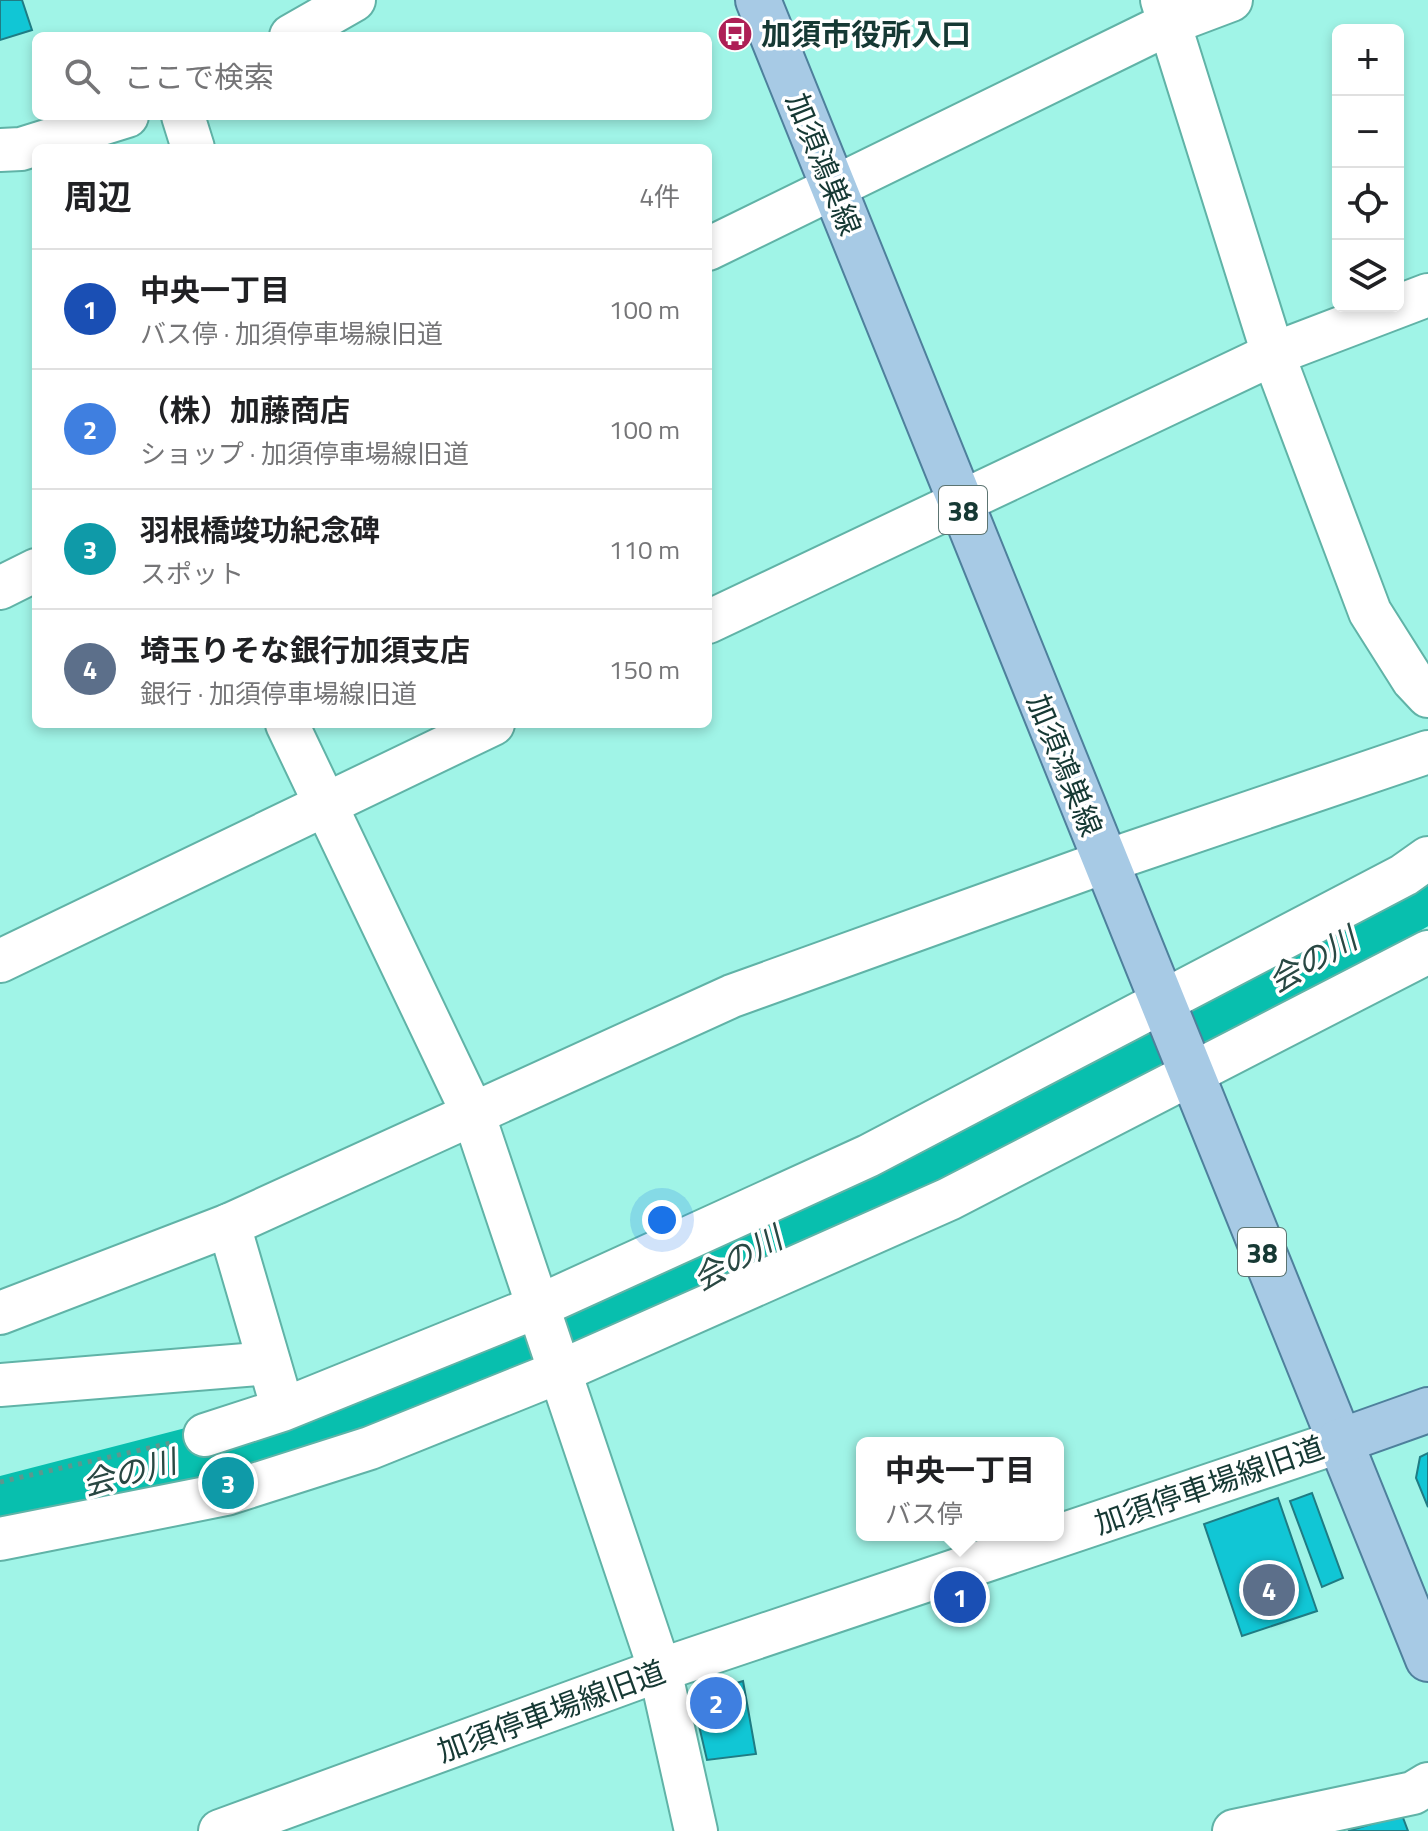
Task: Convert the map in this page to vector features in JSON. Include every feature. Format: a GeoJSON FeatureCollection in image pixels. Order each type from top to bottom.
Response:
{"type":"FeatureCollection","features":[{"type":"Feature","properties":{"kind":"main road","name":"加須鴻巣線"},"geometry":{"type":"LineString","coordinates":[[758,0],[1428,1659]]}},
{"type":"Feature","properties":{"kind":"main road"},"geometry":{"type":"LineString","coordinates":[[1338,1442],[1428,1410]]}},
{"type":"Feature","properties":{"kind":"street"},"geometry":{"type":"LineString","coordinates":[[298,32],[354,0]]}},
{"type":"Feature","properties":{"kind":"street"},"geometry":{"type":"LineString","coordinates":[[712,247],[834,188],[1166,12],[1231,0]]}},
{"type":"Feature","properties":{"kind":"street"},"geometry":{"type":"LineString","coordinates":[[1166,12],[1273,354],[1370,612],[1413,680],[1428,696]]}},
{"type":"Feature","properties":{"kind":"street"},"geometry":{"type":"LineString","coordinates":[[58,144],[117,120]]}},
{"type":"Feature","properties":{"kind":"street"},"geometry":{"type":"LineString","coordinates":[[184,120],[192,144]]}},
{"type":"Feature","properties":{"kind":"street"},"geometry":{"type":"LineString","coordinates":[[712,620],[1273,354],[1428,295]]}},
{"type":"Feature","properties":{"kind":"street"},"geometry":{"type":"LineString","coordinates":[[0,588],[32,572]]}},
{"type":"Feature","properties":{"kind":"street"},"geometry":{"type":"LineString","coordinates":[[289,728],[474,1116],[660,1670],[696,1831]]}},
{"type":"Feature","properties":{"kind":"street"},"geometry":{"type":"LineString","coordinates":[[0,961],[485,728]]}},
{"type":"Feature","properties":{"kind":"street"},"geometry":{"type":"LineString","coordinates":[[0,1313],[229,1225],[732,996],[1104,862],[1428,752]]}},
{"type":"Feature","properties":{"kind":"street"},"geometry":{"type":"LineString","coordinates":[[205,1435],[282,1410],[539,1306],[868,1156],[1165,1011],[1404,875],[1428,858]]}},
{"type":"Feature","properties":{"kind":"street"},"geometry":{"type":"LineString","coordinates":[[0,1539],[226,1494],[370,1448],[559,1372],[949,1199],[1188,1069],[1428,952]]}},
{"type":"Feature","properties":{"kind":"street"},"geometry":{"type":"LineString","coordinates":[[229,1225],[282,1410]]}},
{"type":"Feature","properties":{"kind":"street"},"geometry":{"type":"LineString","coordinates":[[0,1385],[269,1363]]}},
{"type":"Feature","properties":{"kind":"street","name":"加須停車場線旧道"},"geometry":{"type":"LineString","coordinates":[[1064,1534],[1338,1442]]}},
{"type":"Feature","properties":{"kind":"street","name":"加須停車場線旧道"},"geometry":{"type":"LineString","coordinates":[[220,1831],[660,1670],[1044,1541]]}},
{"type":"Feature","properties":{"kind":"street"},"geometry":{"type":"LineString","coordinates":[[1234,1831],[1413,1793],[1428,1784]]}},
{"type":"Feature","properties":{"kind":"path"},"geometry":{"type":"LineString","coordinates":[[0,1482],[205,1435]]}},
{"type":"Feature","properties":{"kind":"building"},"geometry":{"type":"Polygon","coordinates":[[[0,0],[22,0],[32,30],[0,40],[0,0]]]}},
{"type":"Feature","properties":{"kind":"building"},"geometry":{"type":"Polygon","coordinates":[[[1428,1453],[1428,1507],[1416,1478],[1420,1457],[1428,1453]]]}},
{"type":"Feature","properties":{"kind":"building"},"geometry":{"type":"Polygon","coordinates":[[[1312,1493],[1343,1578],[1322,1587],[1290,1501],[1312,1493]]]}},
{"type":"Feature","properties":{"kind":"building"},"geometry":{"type":"Polygon","coordinates":[[[1278,1498],[1317,1611],[1242,1636],[1204,1524],[1278,1498]]]}},
{"type":"Feature","properties":{"kind":"building"},"geometry":{"type":"Polygon","coordinates":[[[743,1681],[756,1754],[707,1760],[692,1696],[743,1681]]]}},
{"type":"Feature","properties":{"kind":"building"},"geometry":{"type":"Polygon","coordinates":[[[1402,1815],[1408,1831],[1348,1831],[1402,1815]]]}},
{"type":"Feature","properties":{"kind":"waterway","name":"会の川"},"geometry":{"type":"LineString","coordinates":[[0,1505],[363,1411],[599,1333],[795,1227],[1212,1016],[1428,894]]}},
{"type":"Feature","properties":{"kind":"place","name":"加須市役所入口"},"geometry":{"type":"Point","coordinates":[735,34]}},
{"type":"Feature","properties":{"kind":"place","name":"羽根橋竣功紀念碑"},"geometry":{"type":"Point","coordinates":[228,1483]}},
{"type":"Feature","properties":{"kind":"place","name":"埼玉りそな銀行加須支店"},"geometry":{"type":"Point","coordinates":[1269,1590]}},
{"type":"Feature","properties":{"kind":"place","name":"中央一丁目"},"geometry":{"type":"Point","coordinates":[960,1597]}},
{"type":"Feature","properties":{"kind":"place","name":"（株）加藤商店"},"geometry":{"type":"Point","coordinates":[716,1703]}}]}
